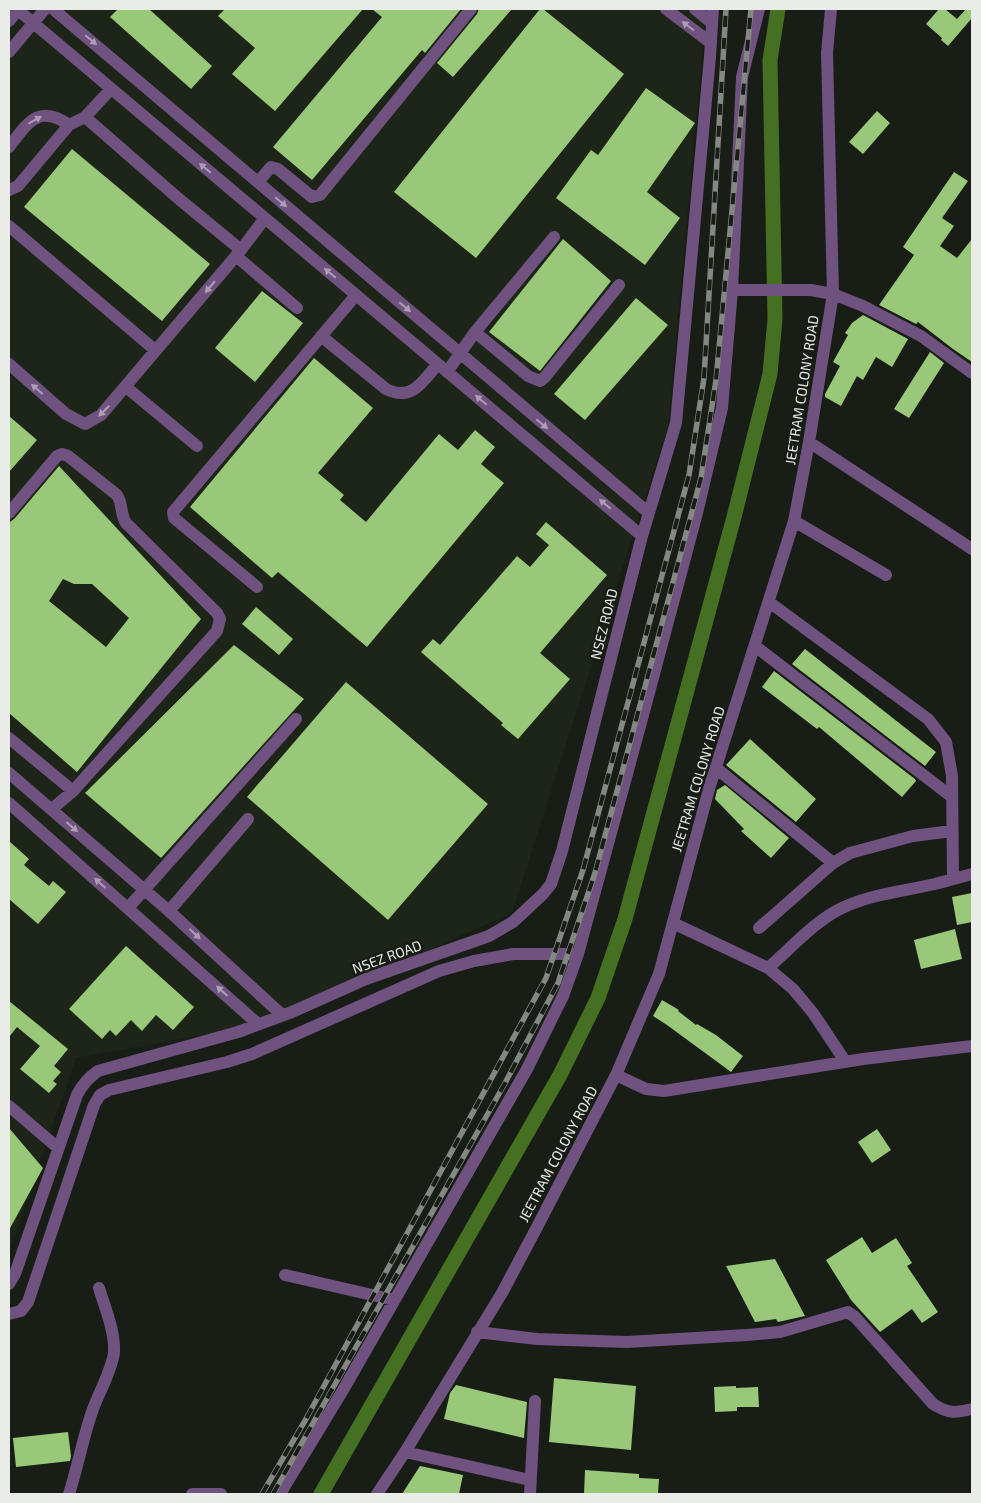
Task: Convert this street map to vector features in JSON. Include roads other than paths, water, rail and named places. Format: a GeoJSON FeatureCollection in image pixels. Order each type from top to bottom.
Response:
{"type":"FeatureCollection","features":[{"type":"Feature","properties":{"kind":"street"},"geometry":{"type":"LineString","coordinates":[[9,21],[18,9],[33,24],[642,536]]}},
{"type":"Feature","properties":{"kind":"street"},"geometry":{"type":"LineString","coordinates":[[9,52],[46,9]]}},
{"type":"Feature","properties":{"kind":"street"},"geometry":{"type":"LineString","coordinates":[[53,9],[649,513]]}},
{"type":"Feature","properties":{"kind":"street"},"geometry":{"type":"LineString","coordinates":[[258,182],[271,167],[278,169],[312,197],[320,195],[471,9]]}},
{"type":"Feature","properties":{"kind":"street"},"geometry":{"type":"LineString","coordinates":[[666,9],[711,43]]}},
{"type":"Feature","properties":{"kind":"street"},"geometry":{"type":"LineString","coordinates":[[695,9],[712,23]]}},
{"type":"Feature","properties":{"kind":"street","name":"NSEZ ROAD"},"geometry":{"type":"LineString","coordinates":[[9,1284],[15,1274],[58,1148],[82,1086],[89,1077],[98,1071],[185,1048],[282,1016],[366,979],[489,936],[513,922],[551,884],[562,851],[642,536],[676,423],[713,9]]}},
{"type":"Feature","properties":{"kind":"street"},"geometry":{"type":"LineString","coordinates":[[280,1494],[527,1069],[563,996],[578,954],[646,704],[722,408],[738,290],[742,77],[759,9]]}},
{"type":"Feature","properties":{"kind":"street","name":"JEETRAM COLONY ROAD"},"geometry":{"type":"LineString","coordinates":[[377,1494],[405,1452],[502,1293],[616,1075],[659,974],[716,768],[794,521],[809,442],[832,294],[827,53],[831,9]]}},
{"type":"Feature","properties":{"kind":"street"},"geometry":{"type":"LineString","coordinates":[[9,190],[18,186],[69,124],[85,117],[111,89]]}},
{"type":"Feature","properties":{"kind":"street"},"geometry":{"type":"LineString","coordinates":[[9,147],[29,122],[39,117],[50,115],[60,118],[69,124]]}},
{"type":"Feature","properties":{"kind":"street"},"geometry":{"type":"LineString","coordinates":[[85,117],[179,199],[297,308]]}},
{"type":"Feature","properties":{"kind":"street"},"geometry":{"type":"LineString","coordinates":[[9,364],[66,414],[86,424],[101,415],[126,387],[265,218]]}},
{"type":"Feature","properties":{"kind":"street"},"geometry":{"type":"LineString","coordinates":[[9,226],[155,350]]}},
{"type":"Feature","properties":{"kind":"street"},"geometry":{"type":"LineString","coordinates":[[321,336],[386,389],[396,394],[405,394],[443,368],[459,354],[554,237]]}},
{"type":"Feature","properties":{"kind":"street"},"geometry":{"type":"LineString","coordinates":[[475,332],[528,376],[540,381],[619,285]]}},
{"type":"Feature","properties":{"kind":"street"},"geometry":{"type":"LineString","coordinates":[[368,305],[383,289]]}},
{"type":"Feature","properties":{"kind":"street"},"geometry":{"type":"LineString","coordinates":[[738,290],[811,290],[832,294],[863,306],[922,336],[972,373]]}},
{"type":"Feature","properties":{"kind":"street"},"geometry":{"type":"LineString","coordinates":[[257,587],[174,518],[174,512],[356,294]]}},
{"type":"Feature","properties":{"kind":"street"},"geometry":{"type":"LineString","coordinates":[[126,387],[197,446]]}},
{"type":"Feature","properties":{"kind":"street"},"geometry":{"type":"LineString","coordinates":[[809,442],[972,549]]}},
{"type":"Feature","properties":{"kind":"street"},"geometry":{"type":"LineString","coordinates":[[9,513],[57,456],[62,454],[68,456],[117,495],[122,504],[122,516],[126,523],[217,613],[220,619],[217,631],[73,791],[52,809]]}},
{"type":"Feature","properties":{"kind":"street"},"geometry":{"type":"LineString","coordinates":[[794,521],[886,575]]}},
{"type":"Feature","properties":{"kind":"street"},"geometry":{"type":"LineString","coordinates":[[769,602],[928,719],[946,742],[952,776],[953,879]]}},
{"type":"Feature","properties":{"kind":"street"},"geometry":{"type":"LineString","coordinates":[[755,646],[952,797]]}},
{"type":"Feature","properties":{"kind":"street"},"geometry":{"type":"LineString","coordinates":[[128,908],[296,718]]}},
{"type":"Feature","properties":{"kind":"street"},"geometry":{"type":"LineString","coordinates":[[9,738],[73,791]]}},
{"type":"Feature","properties":{"kind":"street"},"geometry":{"type":"LineString","coordinates":[[716,768],[833,864]]}},
{"type":"Feature","properties":{"kind":"street"},"geometry":{"type":"LineString","coordinates":[[9,773],[169,910],[282,1016]]}},
{"type":"Feature","properties":{"kind":"street"},"geometry":{"type":"LineString","coordinates":[[9,803],[258,1024]]}},
{"type":"Feature","properties":{"kind":"street"},"geometry":{"type":"LineString","coordinates":[[169,910],[248,819]]}},
{"type":"Feature","properties":{"kind":"street"},"geometry":{"type":"LineString","coordinates":[[759,928],[833,864],[850,853],[913,836],[952,831]]}},
{"type":"Feature","properties":{"kind":"street"},"geometry":{"type":"LineString","coordinates":[[768,968],[813,928],[842,908],[863,900],[972,874]]}},
{"type":"Feature","properties":{"kind":"street"},"geometry":{"type":"LineString","coordinates":[[673,923],[768,968],[793,989],[845,1061]]}},
{"type":"Feature","properties":{"kind":"street"},"geometry":{"type":"LineString","coordinates":[[9,1314],[21,1310],[28,1302],[94,1104],[100,1095],[109,1090],[227,1062],[252,1054],[439,971],[474,961],[513,954],[578,954]]}},
{"type":"Feature","properties":{"kind":"street"},"geometry":{"type":"LineString","coordinates":[[616,1075],[646,1089],[664,1091],[845,1061],[972,1046]]}},
{"type":"Feature","properties":{"kind":"street"},"geometry":{"type":"LineString","coordinates":[[9,1106],[58,1148]]}},
{"type":"Feature","properties":{"kind":"street"},"geometry":{"type":"LineString","coordinates":[[285,1275],[394,1300]]}},
{"type":"Feature","properties":{"kind":"street"},"geometry":{"type":"LineString","coordinates":[[69,1494],[76,1473],[82,1443],[113,1358],[113,1340],[98,1288]]}},
{"type":"Feature","properties":{"kind":"street"},"geometry":{"type":"LineString","coordinates":[[477,1332],[537,1339],[645,1341],[780,1332],[848,1312],[933,1404],[944,1412],[955,1413],[972,1409]]}},
{"type":"Feature","properties":{"kind":"street"},"geometry":{"type":"LineString","coordinates":[[530,1494],[535,1401]]}},
{"type":"Feature","properties":{"kind":"street"},"geometry":{"type":"LineString","coordinates":[[405,1452],[530,1480]]}},
{"type":"Feature","properties":{"kind":"street"},"geometry":{"type":"LineString","coordinates":[[192,1494],[221,1494]]}},
{"type":"Feature","properties":{"kind":"waterway"},"geometry":{"type":"LineString","coordinates":[[321,1494],[560,1075],[598,998],[625,919],[734,517],[770,374],[775,319],[770,60],[778,9]]}},
{"type":"Feature","properties":{"kind":"railway"},"geometry":{"type":"LineString","coordinates":[[262,1494],[306,1419],[546,978],[583,870],[689,475],[704,378],[726,9]]}},
{"type":"Feature","properties":{"kind":"railway"},"geometry":{"type":"LineString","coordinates":[[273,1494],[504,1085],[558,983],[595,873],[701,478],[716,380],[751,9]]}}]}
